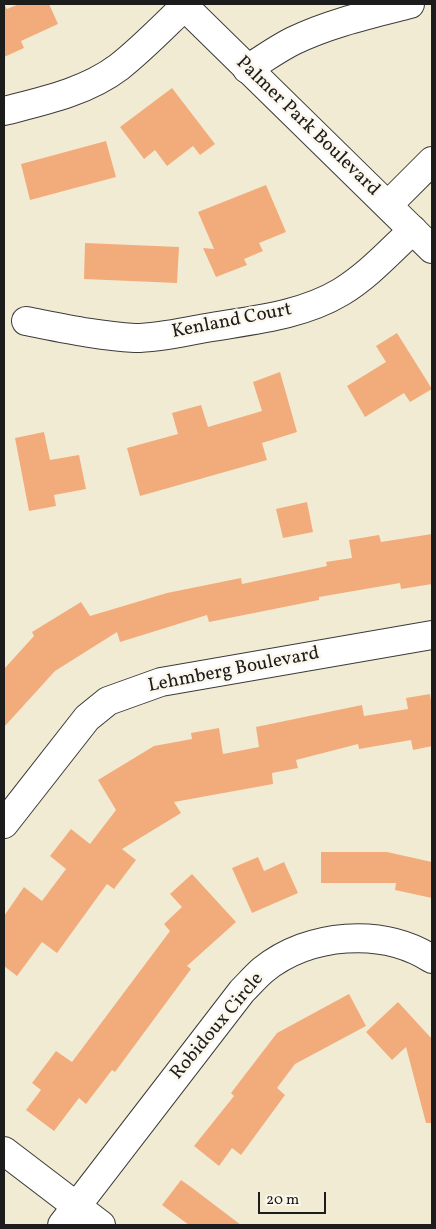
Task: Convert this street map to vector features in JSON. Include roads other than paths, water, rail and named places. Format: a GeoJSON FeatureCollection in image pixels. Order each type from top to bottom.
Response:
{"type":"FeatureCollection","features":[{"type":"Feature","properties":{"kind":"street"},"geometry":{"type":"LineString","coordinates":[[247,69],[291,42],[320,30],[361,16],[410,4]]}},
{"type":"Feature","properties":{"kind":"street"},"geometry":{"type":"LineString","coordinates":[[4,111],[67,93],[96,81],[118,68],[183,5]]}},
{"type":"Feature","properties":{"kind":"street","name":"Palmer Park Boulevard"},"geometry":{"type":"LineString","coordinates":[[183,5],[432,249]]}},
{"type":"Feature","properties":{"kind":"street"},"geometry":{"type":"LineString","coordinates":[[388,205],[432,162]]}},
{"type":"Feature","properties":{"kind":"street","name":"Kenland Court"},"geometry":{"type":"LineString","coordinates":[[26,321],[89,333],[136,338],[161,336],[291,313],[317,304],[342,292],[365,275],[413,230]]}},
{"type":"Feature","properties":{"kind":"street","name":"Lehmberg Boulevard"},"geometry":{"type":"LineString","coordinates":[[4,824],[87,718],[108,701],[161,682],[432,636]]}},
{"type":"Feature","properties":{"kind":"street","name":"Robidoux Circle"},"geometry":{"type":"LineString","coordinates":[[69,1216],[242,991],[264,970],[289,954],[317,943],[345,938],[373,939],[403,945],[432,959]]}},
{"type":"Feature","properties":{"kind":"street"},"geometry":{"type":"LineString","coordinates":[[4,1151],[69,1216],[101,1225]]}}]}
